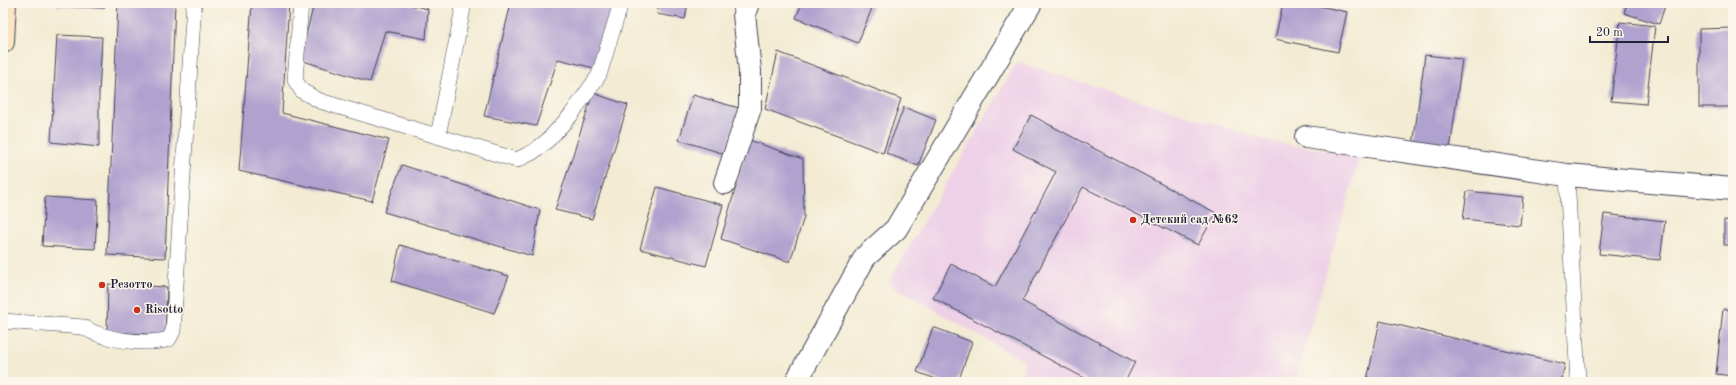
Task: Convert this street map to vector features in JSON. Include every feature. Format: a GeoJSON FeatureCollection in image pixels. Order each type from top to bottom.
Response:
{"type":"FeatureCollection","features":[{"type":"Feature","properties":{"kind":"main road"},"geometry":{"type":"LineString","coordinates":[[3,42],[5,3]]}},
{"type":"Feature","properties":{"kind":"street"},"geometry":{"type":"LineString","coordinates":[[725,183],[750,108],[750,71],[744,14],[748,3]]}},
{"type":"Feature","properties":{"kind":"street"},"geometry":{"type":"LineString","coordinates":[[796,382],[865,257],[896,229],[1031,3]]}},
{"type":"Feature","properties":{"kind":"street"},"geometry":{"type":"LineString","coordinates":[[1306,137],[1567,175],[1733,189]]}},
{"type":"Feature","properties":{"kind":"lane"},"geometry":{"type":"LineString","coordinates":[[3,321],[83,327],[93,333],[114,339],[160,342],[169,339],[173,331],[194,3]]}},
{"type":"Feature","properties":{"kind":"lane"},"geometry":{"type":"LineString","coordinates":[[300,3],[295,80],[302,92],[320,101],[517,160],[533,152],[548,140],[571,115],[599,75],[621,3]]}},
{"type":"Feature","properties":{"kind":"lane"},"geometry":{"type":"LineString","coordinates":[[438,136],[464,3]]}},
{"type":"Feature","properties":{"kind":"lane"},"geometry":{"type":"LineString","coordinates":[[1567,175],[1578,382]]}},
{"type":"Feature","properties":{"kind":"shaded area","name":"Детский сад №62"},"geometry":{"type":"Polygon","coordinates":[[[1017,62],[1269,141],[1360,156],[1295,382],[1022,382],[1024,361],[888,283],[1017,62]]]}},
{"type":"Feature","properties":{"kind":"building"},"geometry":{"type":"Polygon","coordinates":[[[57,3],[105,3],[104,8],[57,6],[57,3]]]}},
{"type":"Feature","properties":{"kind":"building"},"geometry":{"type":"Polygon","coordinates":[[[118,3],[175,3],[165,258],[107,255],[118,3]]]}},
{"type":"Feature","properties":{"kind":"building"},"geometry":{"type":"Polygon","coordinates":[[[252,3],[289,3],[282,113],[389,140],[372,201],[239,171],[252,3]]]}},
{"type":"Feature","properties":{"kind":"building"},"geometry":{"type":"Polygon","coordinates":[[[314,3],[402,3],[428,9],[426,39],[385,31],[370,82],[300,60],[314,3]]]}},
{"type":"Feature","properties":{"kind":"building"},"geometry":{"type":"Polygon","coordinates":[[[511,3],[615,3],[598,69],[558,59],[536,126],[484,116],[511,3]]]}},
{"type":"Feature","properties":{"kind":"building"},"geometry":{"type":"Polygon","coordinates":[[[659,3],[688,3],[685,19],[657,14],[659,3]]]}},
{"type":"Feature","properties":{"kind":"building"},"geometry":{"type":"Polygon","coordinates":[[[802,3],[874,3],[858,43],[796,18],[802,3]]]}},
{"type":"Feature","properties":{"kind":"building"},"geometry":{"type":"Polygon","coordinates":[[[1283,3],[1305,3],[1347,12],[1338,52],[1275,39],[1283,3]]]}},
{"type":"Feature","properties":{"kind":"building"},"geometry":{"type":"Polygon","coordinates":[[[1627,3],[1666,3],[1659,24],[1624,13],[1627,3]]]}},
{"type":"Feature","properties":{"kind":"building"},"geometry":{"type":"Polygon","coordinates":[[[1620,22],[1655,26],[1646,104],[1611,101],[1620,22]]]}},
{"type":"Feature","properties":{"kind":"building"},"geometry":{"type":"Polygon","coordinates":[[[1733,28],[1733,107],[1699,107],[1699,29],[1733,28]]]}},
{"type":"Feature","properties":{"kind":"building"},"geometry":{"type":"Polygon","coordinates":[[[57,35],[102,37],[99,94],[99,147],[51,142],[57,35]]]}},
{"type":"Feature","properties":{"kind":"building"},"geometry":{"type":"Polygon","coordinates":[[[778,52],[901,99],[883,153],[765,109],[778,52]]]}},
{"type":"Feature","properties":{"kind":"building"},"geometry":{"type":"Polygon","coordinates":[[[1425,55],[1462,59],[1450,150],[1413,146],[1425,55]]]}},
{"type":"Feature","properties":{"kind":"building"},"geometry":{"type":"Polygon","coordinates":[[[593,93],[628,105],[592,219],[555,210],[593,93]]]}},
{"type":"Feature","properties":{"kind":"building"},"geometry":{"type":"Polygon","coordinates":[[[693,95],[739,108],[725,154],[679,140],[693,95]]]}},
{"type":"Feature","properties":{"kind":"building"},"geometry":{"type":"Polygon","coordinates":[[[904,107],[936,120],[918,166],[886,153],[904,107]]]}},
{"type":"Feature","properties":{"kind":"building"},"geometry":{"type":"Polygon","coordinates":[[[1031,115],[1216,213],[1198,245],[1083,187],[1022,301],[1135,362],[1125,382],[1092,382],[933,298],[951,264],[995,287],[1056,172],[1013,149],[1031,115]]]}},
{"type":"Feature","properties":{"kind":"building"},"geometry":{"type":"Polygon","coordinates":[[[749,140],[803,159],[804,217],[790,262],[721,239],[749,140]]]}},
{"type":"Feature","properties":{"kind":"building"},"geometry":{"type":"Polygon","coordinates":[[[402,165],[540,210],[532,256],[384,212],[402,165]]]}},
{"type":"Feature","properties":{"kind":"building"},"geometry":{"type":"Polygon","coordinates":[[[657,187],[723,205],[706,266],[640,249],[657,187]]]}},
{"type":"Feature","properties":{"kind":"building"},"geometry":{"type":"Polygon","coordinates":[[[1467,191],[1523,197],[1520,225],[1463,219],[1467,191]]]}},
{"type":"Feature","properties":{"kind":"building"},"geometry":{"type":"Polygon","coordinates":[[[45,197],[98,200],[95,249],[42,246],[45,197]]]}},
{"type":"Feature","properties":{"kind":"building"},"geometry":{"type":"Polygon","coordinates":[[[1604,214],[1665,221],[1660,260],[1599,254],[1604,214]]]}},
{"type":"Feature","properties":{"kind":"building"},"geometry":{"type":"Polygon","coordinates":[[[1724,220],[1733,221],[1733,245],[1724,245],[1724,220]]]}},
{"type":"Feature","properties":{"kind":"building"},"geometry":{"type":"Polygon","coordinates":[[[400,245],[509,276],[494,313],[392,281],[400,245]]]}},
{"type":"Feature","properties":{"kind":"building","name":"Risotto"},"geometry":{"type":"Polygon","coordinates":[[[108,284],[167,287],[165,335],[107,332],[108,284]]]}},
{"type":"Feature","properties":{"kind":"building"},"geometry":{"type":"Polygon","coordinates":[[[1723,309],[1733,310],[1733,376],[1716,374],[1723,309]]]}},
{"type":"Feature","properties":{"kind":"building"},"geometry":{"type":"Polygon","coordinates":[[[1380,321],[1565,364],[1561,382],[1377,382],[1367,380],[1380,321]]]}},
{"type":"Feature","properties":{"kind":"building"},"geometry":{"type":"Polygon","coordinates":[[[933,327],[972,342],[958,382],[944,382],[917,372],[933,327]]]}},
{"type":"Feature","properties":{"kind":"place","name":"Детский сад №62"},"geometry":{"type":"Point","coordinates":[1133,220]}},
{"type":"Feature","properties":{"kind":"place","name":"Резотто"},"geometry":{"type":"Point","coordinates":[102,285]}},
{"type":"Feature","properties":{"kind":"place","name":"Risotto"},"geometry":{"type":"Point","coordinates":[137,310]}}]}
